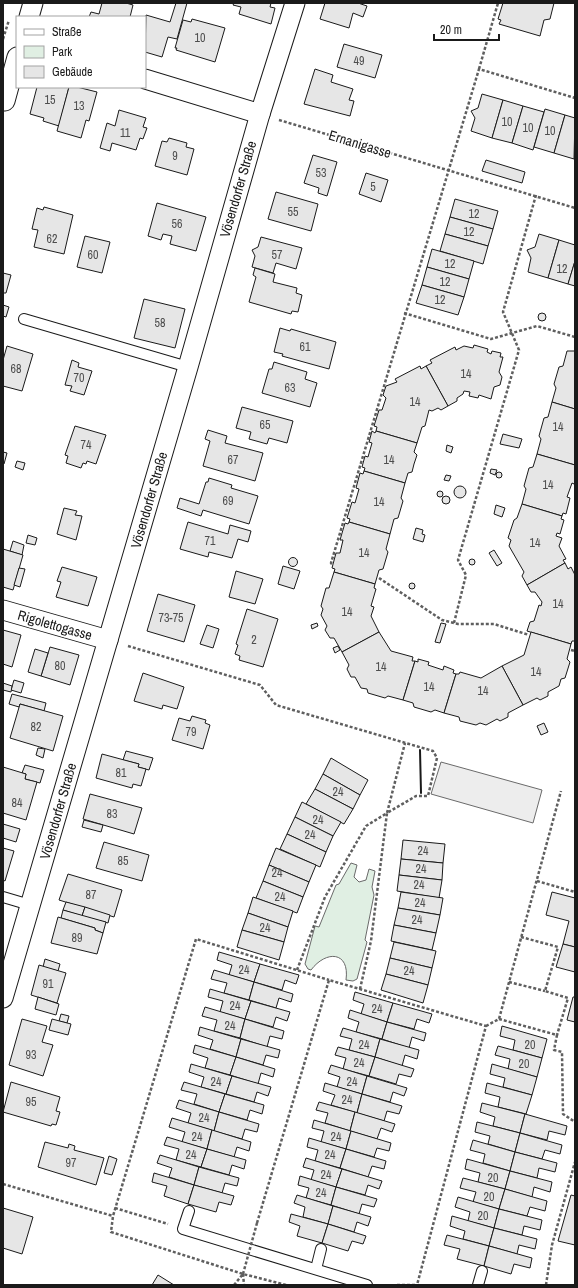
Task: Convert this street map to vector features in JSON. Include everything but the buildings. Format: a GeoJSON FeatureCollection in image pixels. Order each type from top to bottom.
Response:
{"type":"FeatureCollection","features":[{"type":"Feature","properties":{"kind":"street"},"geometry":{"type":"LineString","coordinates":[[29,16],[33,3]]}},
{"type":"Feature","properties":{"kind":"street","name":"Vösendorfer Straße"},"geometry":{"type":"LineString","coordinates":[[3,998],[188,367],[260,114],[295,3]]}},
{"type":"Feature","properties":{"kind":"street"},"geometry":{"type":"LineString","coordinates":[[4,104],[16,61]]}},
{"type":"Feature","properties":{"kind":"street"},"geometry":{"type":"LineString","coordinates":[[146,79],[260,114]]}},
{"type":"Feature","properties":{"kind":"street","name":"Rigolettogasse"},"geometry":{"type":"LineString","coordinates":[[3,610],[108,640]]}},
{"type":"Feature","properties":{"kind":"lane"},"geometry":{"type":"LineString","coordinates":[[24,319],[188,367]]}},
{"type":"Feature","properties":{"kind":"lane"},"geometry":{"type":"LineString","coordinates":[[3,897],[30,905]]}},
{"type":"Feature","properties":{"kind":"lane"},"geometry":{"type":"LineString","coordinates":[[189,1211],[183,1229],[367,1285]]}},
{"type":"Feature","properties":{"kind":"lane"},"geometry":{"type":"LineString","coordinates":[[316,1269],[321,1249]]}},
{"type":"Feature","properties":{"kind":"lane"},"geometry":{"type":"LineString","coordinates":[[478,1285],[482,1271]]}},
{"type":"Feature","properties":{"kind":"path"},"geometry":{"type":"LineString","coordinates":[[332,564],[330,563],[498,3]]}},
{"type":"Feature","properties":{"kind":"path"},"geometry":{"type":"LineString","coordinates":[[479,70],[575,98]]}},
{"type":"Feature","properties":{"kind":"path","name":"Ernanigasse"},"geometry":{"type":"LineString","coordinates":[[260,114],[536,195],[575,208]]}},
{"type":"Feature","properties":{"kind":"path"},"geometry":{"type":"LineString","coordinates":[[454,623],[466,575],[458,560],[519,350],[503,312],[536,195]]}},
{"type":"Feature","properties":{"kind":"path"},"geometry":{"type":"LineString","coordinates":[[404,313],[491,338],[537,326],[575,337]]}},
{"type":"Feature","properties":{"kind":"path"},"geometry":{"type":"LineString","coordinates":[[379,578],[442,620],[454,623],[494,624],[529,635]]}},
{"type":"Feature","properties":{"kind":"path"},"geometry":{"type":"LineString","coordinates":[[108,640],[260,685],[276,705],[433,751],[437,758],[435,772],[428,796],[416,796],[366,826],[325,897],[297,970]]}},
{"type":"Feature","properties":{"kind":"path"},"geometry":{"type":"LineString","coordinates":[[571,650],[575,651]]}},
{"type":"Feature","properties":{"kind":"path"},"geometry":{"type":"LineString","coordinates":[[360,989],[371,941],[387,813],[405,743]]}},
{"type":"Feature","properties":{"kind":"path"},"geometry":{"type":"LineString","coordinates":[[499,1019],[561,791]]}},
{"type":"Feature","properties":{"kind":"path"},"geometry":{"type":"LineString","coordinates":[[536,881],[575,892]]}},
{"type":"Feature","properties":{"kind":"path"},"geometry":{"type":"LineString","coordinates":[[521,937],[558,947],[545,991]]}},
{"type":"Feature","properties":{"kind":"path"},"geometry":{"type":"LineString","coordinates":[[286,1285],[243,1274],[111,1232],[115,1208],[196,939],[486,1026],[499,1019],[558,1035]]}},
{"type":"Feature","properties":{"kind":"path"},"geometry":{"type":"LineString","coordinates":[[244,1285],[243,1274],[257,1223],[329,980]]}},
{"type":"Feature","properties":{"kind":"path"},"geometry":{"type":"LineString","coordinates":[[509,982],[568,998],[554,1050],[562,1052],[563,1114],[575,1122]]}},
{"type":"Feature","properties":{"kind":"path"},"geometry":{"type":"LineString","coordinates":[[397,1285],[417,1285],[486,1026]]}},
{"type":"Feature","properties":{"kind":"path"},"geometry":{"type":"LineString","coordinates":[[546,1285],[552,1245],[575,1162]]}},
{"type":"Feature","properties":{"kind":"path"},"geometry":{"type":"LineString","coordinates":[[3,1184],[113,1216]]}},
{"type":"Feature","properties":{"kind":"path"},"geometry":{"type":"LineString","coordinates":[[115,1208],[183,1229]]}},
{"type":"Feature","properties":{"kind":"path"},"geometry":{"type":"LineString","coordinates":[[234,1285],[243,1274]]}},
{"type":"Feature","properties":{"kind":"green space"},"geometry":{"type":"Polygon","coordinates":[[[351,863],[357,865],[354,877],[359,882],[366,880],[369,869],[375,871],[372,887],[374,895],[365,940],[367,942],[357,979],[353,981],[346,980],[344,963],[341,959],[336,957],[323,959],[311,970],[308,969],[305,964],[315,926],[319,927],[336,885],[339,884],[351,863]]]}},
{"type":"Feature","properties":{"kind":"shaded area"},"geometry":{"type":"Polygon","coordinates":[[[441,762],[542,790],[533,823],[431,794],[441,762]]]}},
{"type":"Feature","properties":{"kind":"wall"},"geometry":{"type":"LineString","coordinates":[[420,750],[421,793]]}}]}
